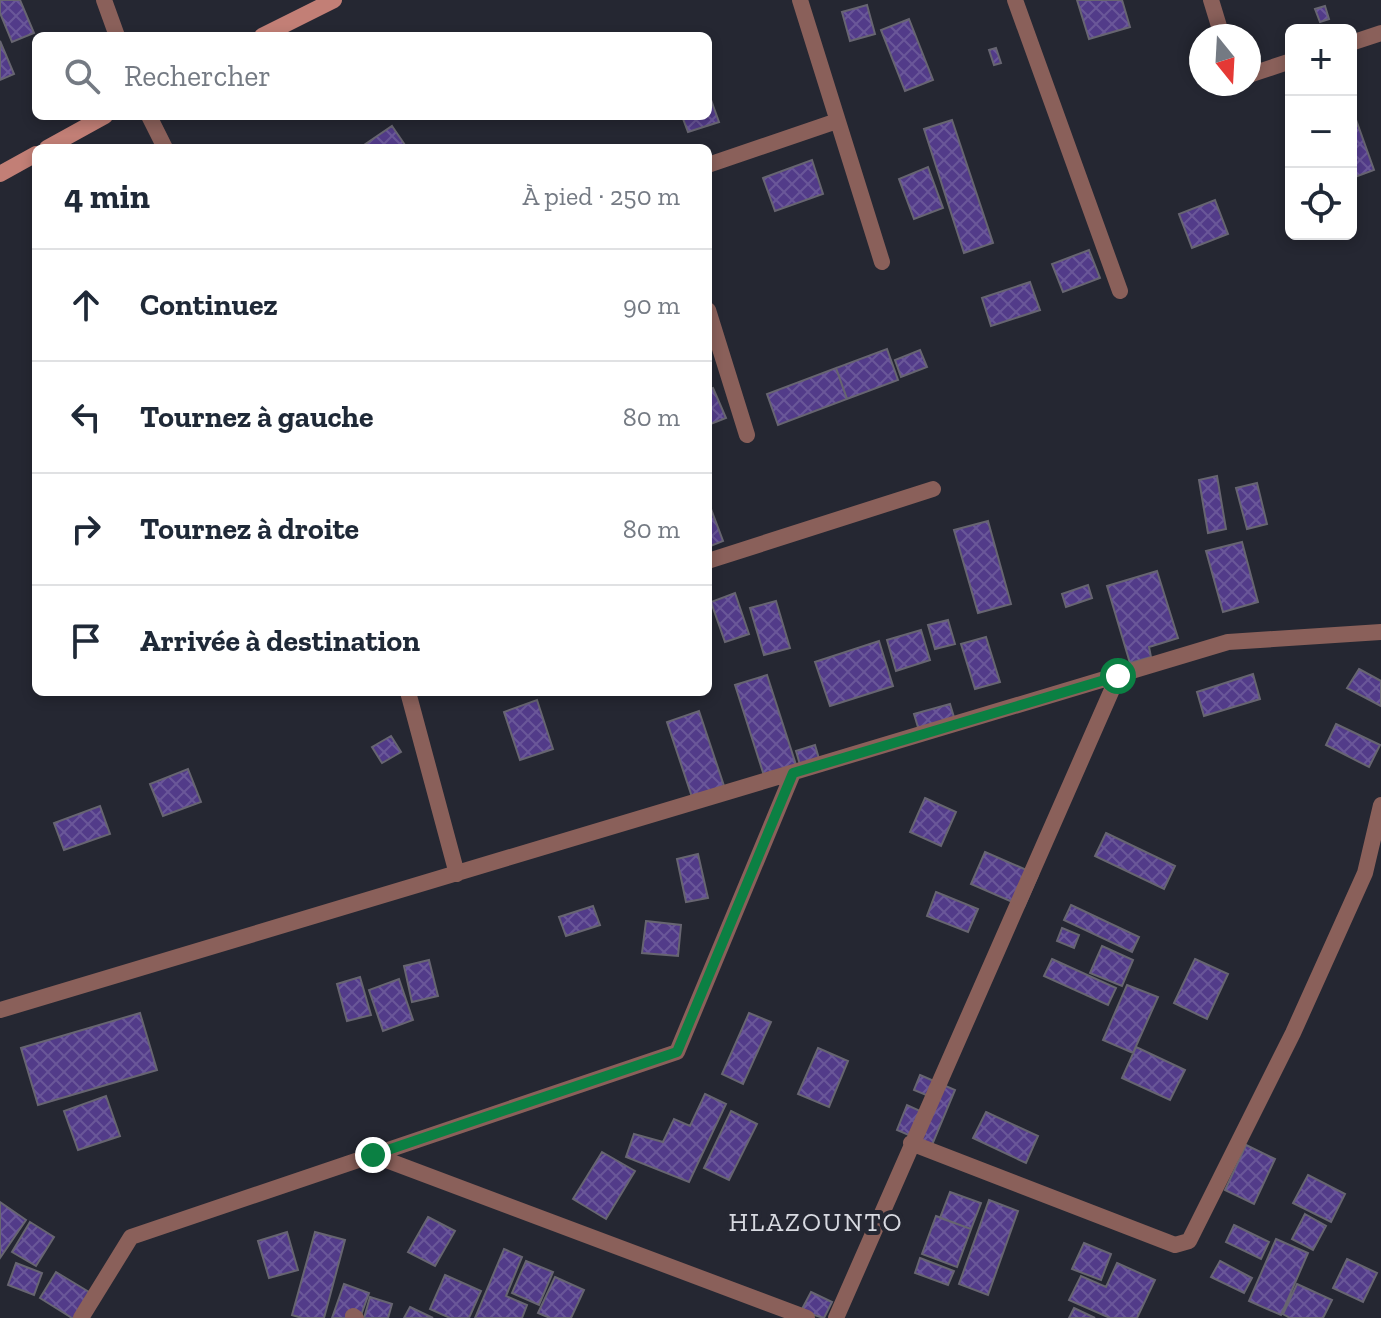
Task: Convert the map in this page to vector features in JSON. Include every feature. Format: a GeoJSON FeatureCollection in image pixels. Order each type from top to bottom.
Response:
{"type":"FeatureCollection","features":[{"type":"Feature","properties":{"kind":"street"},"geometry":{"type":"LineString","coordinates":[[104,0],[116,32]]}},
{"type":"Feature","properties":{"kind":"street"},"geometry":{"type":"LineString","coordinates":[[270,32],[334,0]]}},
{"type":"Feature","properties":{"kind":"street"},"geometry":{"type":"LineString","coordinates":[[800,0],[882,262]]}},
{"type":"Feature","properties":{"kind":"street"},"geometry":{"type":"LineString","coordinates":[[1015,0],[1120,291]]}},
{"type":"Feature","properties":{"kind":"street"},"geometry":{"type":"LineString","coordinates":[[1211,0],[1218,24]]}},
{"type":"Feature","properties":{"kind":"street"},"geometry":{"type":"LineString","coordinates":[[1357,41],[1381,33]]}},
{"type":"Feature","properties":{"kind":"street"},"geometry":{"type":"LineString","coordinates":[[1261,71],[1285,63]]}},
{"type":"Feature","properties":{"kind":"street"},"geometry":{"type":"LineString","coordinates":[[54,144],[98,120]]}},
{"type":"Feature","properties":{"kind":"street"},"geometry":{"type":"LineString","coordinates":[[151,120],[163,144]]}},
{"type":"Feature","properties":{"kind":"street"},"geometry":{"type":"LineString","coordinates":[[712,164],[837,121]]}},
{"type":"Feature","properties":{"kind":"street"},"geometry":{"type":"LineString","coordinates":[[0,174],[32,156]]}},
{"type":"Feature","properties":{"kind":"street"},"geometry":{"type":"LineString","coordinates":[[712,323],[747,435]]}},
{"type":"Feature","properties":{"kind":"street"},"geometry":{"type":"LineString","coordinates":[[712,560],[933,489]]}},
{"type":"Feature","properties":{"kind":"street"},"geometry":{"type":"LineString","coordinates":[[0,1010],[1228,642],[1381,632]]}},
{"type":"Feature","properties":{"kind":"street"},"geometry":{"type":"LineString","coordinates":[[836,1318],[1118,676]]}},
{"type":"Feature","properties":{"kind":"street"},"geometry":{"type":"LineString","coordinates":[[409,696],[457,874]]}},
{"type":"Feature","properties":{"kind":"street"},"geometry":{"type":"LineString","coordinates":[[81,1318],[131,1237],[677,1052],[793,773]]}},
{"type":"Feature","properties":{"kind":"street"},"geometry":{"type":"LineString","coordinates":[[911,1143],[1175,1245],[1189,1241],[1293,1033],[1365,873],[1381,805]]}},
{"type":"Feature","properties":{"kind":"street"},"geometry":{"type":"LineString","coordinates":[[373,1155],[807,1318]]}},
{"type":"Feature","properties":{"kind":"building"},"geometry":{"type":"Polygon","coordinates":[[[0,0],[20,0],[34,32],[12,42],[0,13],[0,0]]]}},
{"type":"Feature","properties":{"kind":"building"},"geometry":{"type":"Polygon","coordinates":[[[1077,0],[1122,0],[1130,27],[1089,39],[1077,0]]]}},
{"type":"Feature","properties":{"kind":"building"},"geometry":{"type":"Polygon","coordinates":[[[867,5],[875,34],[850,41],[842,12],[867,5]]]}},
{"type":"Feature","properties":{"kind":"building"},"geometry":{"type":"Polygon","coordinates":[[[1325,6],[1329,19],[1320,22],[1315,9],[1325,6]]]}},
{"type":"Feature","properties":{"kind":"building"},"geometry":{"type":"Polygon","coordinates":[[[909,19],[933,80],[905,91],[881,30],[909,19]]]}},
{"type":"Feature","properties":{"kind":"building"},"geometry":{"type":"Polygon","coordinates":[[[0,41],[14,74],[0,80],[0,41]]]}},
{"type":"Feature","properties":{"kind":"building"},"geometry":{"type":"Polygon","coordinates":[[[996,48],[1001,63],[994,65],[989,50],[996,48]]]}},
{"type":"Feature","properties":{"kind":"building"},"geometry":{"type":"Polygon","coordinates":[[[712,103],[719,122],[688,132],[684,120],[712,120],[712,103]]]}},
{"type":"Feature","properties":{"kind":"building"},"geometry":{"type":"Polygon","coordinates":[[[952,120],[993,243],[964,253],[924,129],[952,120]]]}},
{"type":"Feature","properties":{"kind":"building"},"geometry":{"type":"Polygon","coordinates":[[[1357,122],[1374,170],[1357,176],[1357,122]]]}},
{"type":"Feature","properties":{"kind":"building"},"geometry":{"type":"Polygon","coordinates":[[[392,126],[404,144],[365,144],[392,126]]]}},
{"type":"Feature","properties":{"kind":"building"},"geometry":{"type":"Polygon","coordinates":[[[812,160],[823,194],[775,211],[763,178],[812,160]]]}},
{"type":"Feature","properties":{"kind":"building"},"geometry":{"type":"Polygon","coordinates":[[[928,167],[943,208],[914,219],[899,179],[928,167]]]}},
{"type":"Feature","properties":{"kind":"building"},"geometry":{"type":"Polygon","coordinates":[[[1215,200],[1228,234],[1192,248],[1179,214],[1215,200]]]}},
{"type":"Feature","properties":{"kind":"building"},"geometry":{"type":"Polygon","coordinates":[[[1089,250],[1100,278],[1063,292],[1052,264],[1089,250]]]}},
{"type":"Feature","properties":{"kind":"building"},"geometry":{"type":"Polygon","coordinates":[[[1030,282],[1040,310],[991,326],[982,298],[1030,282]]]}},
{"type":"Feature","properties":{"kind":"building"},"geometry":{"type":"Polygon","coordinates":[[[887,349],[898,380],[847,399],[836,368],[887,349]]]}},
{"type":"Feature","properties":{"kind":"building"},"geometry":{"type":"Polygon","coordinates":[[[920,350],[927,367],[901,377],[895,360],[920,350]]]}},
{"type":"Feature","properties":{"kind":"building"},"geometry":{"type":"Polygon","coordinates":[[[836,368],[847,399],[778,425],[767,394],[836,368]]]}},
{"type":"Feature","properties":{"kind":"building"},"geometry":{"type":"Polygon","coordinates":[[[712,388],[726,418],[712,423],[712,388]]]}},
{"type":"Feature","properties":{"kind":"building"},"geometry":{"type":"Polygon","coordinates":[[[1217,476],[1226,529],[1208,533],[1199,480],[1217,476]]]}},
{"type":"Feature","properties":{"kind":"building"},"geometry":{"type":"Polygon","coordinates":[[[1257,483],[1267,524],[1247,529],[1236,488],[1257,483]]]}},
{"type":"Feature","properties":{"kind":"building"},"geometry":{"type":"Polygon","coordinates":[[[712,512],[723,541],[712,545],[712,512]]]}},
{"type":"Feature","properties":{"kind":"building"},"geometry":{"type":"Polygon","coordinates":[[[988,521],[1011,604],[978,613],[954,530],[988,521]]]}},
{"type":"Feature","properties":{"kind":"building"},"geometry":{"type":"Polygon","coordinates":[[[1242,542],[1258,602],[1223,612],[1206,551],[1242,542]]]}},
{"type":"Feature","properties":{"kind":"building"},"geometry":{"type":"Polygon","coordinates":[[[1157,571],[1178,638],[1149,647],[1151,657],[1130,663],[1107,586],[1157,571]]]}},
{"type":"Feature","properties":{"kind":"building"},"geometry":{"type":"Polygon","coordinates":[[[1088,585],[1092,598],[1066,607],[1062,594],[1088,585]]]}},
{"type":"Feature","properties":{"kind":"building"},"geometry":{"type":"Polygon","coordinates":[[[735,593],[749,634],[725,642],[712,602],[735,593]]]}},
{"type":"Feature","properties":{"kind":"building"},"geometry":{"type":"Polygon","coordinates":[[[776,601],[790,648],[764,655],[750,608],[776,601]]]}},
{"type":"Feature","properties":{"kind":"building"},"geometry":{"type":"Polygon","coordinates":[[[948,620],[955,644],[935,649],[928,625],[948,620]]]}},
{"type":"Feature","properties":{"kind":"building"},"geometry":{"type":"Polygon","coordinates":[[[921,630],[930,660],[896,671],[887,640],[921,630]]]}},
{"type":"Feature","properties":{"kind":"building"},"geometry":{"type":"Polygon","coordinates":[[[986,637],[1000,682],[975,689],[961,644],[986,637]]]}},
{"type":"Feature","properties":{"kind":"building"},"geometry":{"type":"Polygon","coordinates":[[[879,641],[893,686],[830,706],[815,662],[879,641]]]}},
{"type":"Feature","properties":{"kind":"building"},"geometry":{"type":"Polygon","coordinates":[[[1359,669],[1381,681],[1381,706],[1347,688],[1359,669]]]}},
{"type":"Feature","properties":{"kind":"building"},"geometry":{"type":"Polygon","coordinates":[[[1253,674],[1260,699],[1204,716],[1197,692],[1253,674]]]}},
{"type":"Feature","properties":{"kind":"building"},"geometry":{"type":"Polygon","coordinates":[[[767,675],[799,774],[767,785],[735,685],[767,675]]]}},
{"type":"Feature","properties":{"kind":"building"},"geometry":{"type":"Polygon","coordinates":[[[537,700],[553,749],[520,760],[504,712],[537,700]]]}},
{"type":"Feature","properties":{"kind":"building"},"geometry":{"type":"Polygon","coordinates":[[[950,704],[957,727],[921,737],[914,714],[950,704]]]}},
{"type":"Feature","properties":{"kind":"building"},"geometry":{"type":"Polygon","coordinates":[[[699,711],[726,792],[694,803],[667,722],[699,711]]]}},
{"type":"Feature","properties":{"kind":"building"},"geometry":{"type":"Polygon","coordinates":[[[1336,724],[1380,745],[1369,767],[1326,745],[1336,724]]]}},
{"type":"Feature","properties":{"kind":"building"},"geometry":{"type":"Polygon","coordinates":[[[391,736],[401,752],[382,763],[372,747],[391,736]]]}},
{"type":"Feature","properties":{"kind":"building"},"geometry":{"type":"Polygon","coordinates":[[[815,745],[822,769],[803,775],[796,751],[815,745]]]}},
{"type":"Feature","properties":{"kind":"building"},"geometry":{"type":"Polygon","coordinates":[[[188,769],[201,802],[163,816],[150,784],[188,769]]]}},
{"type":"Feature","properties":{"kind":"building"},"geometry":{"type":"Polygon","coordinates":[[[925,798],[956,812],[941,846],[910,832],[925,798]]]}},
{"type":"Feature","properties":{"kind":"building"},"geometry":{"type":"Polygon","coordinates":[[[100,806],[110,834],[64,850],[54,823],[100,806]]]}},
{"type":"Feature","properties":{"kind":"building"},"geometry":{"type":"Polygon","coordinates":[[[1106,833],[1175,866],[1164,889],[1095,856],[1106,833]]]}},
{"type":"Feature","properties":{"kind":"building"},"geometry":{"type":"Polygon","coordinates":[[[985,852],[1038,875],[1024,907],[971,884],[985,852]]]}},
{"type":"Feature","properties":{"kind":"building"},"geometry":{"type":"Polygon","coordinates":[[[698,854],[708,898],[686,902],[677,859],[698,854]]]}},
{"type":"Feature","properties":{"kind":"building"},"geometry":{"type":"Polygon","coordinates":[[[936,892],[978,909],[968,932],[927,916],[936,892]]]}},
{"type":"Feature","properties":{"kind":"building"},"geometry":{"type":"Polygon","coordinates":[[[1071,905],[1139,937],[1132,952],[1064,920],[1071,905]]]}},
{"type":"Feature","properties":{"kind":"building"},"geometry":{"type":"Polygon","coordinates":[[[593,906],[600,925],[566,936],[559,917],[593,906]]]}},
{"type":"Feature","properties":{"kind":"building"},"geometry":{"type":"Polygon","coordinates":[[[646,921],[681,925],[678,956],[642,953],[646,921]]]}},
{"type":"Feature","properties":{"kind":"building"},"geometry":{"type":"Polygon","coordinates":[[[1062,928],[1079,935],[1074,948],[1057,941],[1062,928]]]}},
{"type":"Feature","properties":{"kind":"building"},"geometry":{"type":"Polygon","coordinates":[[[1102,946],[1133,960],[1122,986],[1090,973],[1102,946]]]}},
{"type":"Feature","properties":{"kind":"building"},"geometry":{"type":"Polygon","coordinates":[[[1052,959],[1116,988],[1108,1005],[1044,976],[1052,959]]]}},
{"type":"Feature","properties":{"kind":"building"},"geometry":{"type":"Polygon","coordinates":[[[1195,959],[1228,974],[1207,1019],[1174,1003],[1195,959]]]}},
{"type":"Feature","properties":{"kind":"building"},"geometry":{"type":"Polygon","coordinates":[[[429,960],[438,996],[412,1002],[404,966],[429,960]]]}},
{"type":"Feature","properties":{"kind":"building"},"geometry":{"type":"Polygon","coordinates":[[[360,977],[371,1015],[347,1021],[337,984],[360,977]]]}},
{"type":"Feature","properties":{"kind":"building"},"geometry":{"type":"Polygon","coordinates":[[[399,979],[413,1020],[383,1031],[369,990],[399,979]]]}},
{"type":"Feature","properties":{"kind":"building"},"geometry":{"type":"Polygon","coordinates":[[[1127,985],[1158,997],[1133,1053],[1103,1040],[1127,985]]]}},
{"type":"Feature","properties":{"kind":"building"},"geometry":{"type":"Polygon","coordinates":[[[140,1013],[157,1070],[38,1105],[21,1048],[140,1013]]]}},
{"type":"Feature","properties":{"kind":"building"},"geometry":{"type":"Polygon","coordinates":[[[749,1013],[771,1022],[743,1084],[722,1074],[749,1013]]]}},
{"type":"Feature","properties":{"kind":"building"},"geometry":{"type":"Polygon","coordinates":[[[1136,1047],[1185,1070],[1170,1100],[1122,1078],[1136,1047]]]}},
{"type":"Feature","properties":{"kind":"building"},"geometry":{"type":"Polygon","coordinates":[[[818,1048],[848,1061],[829,1107],[798,1094],[818,1048]]]}},
{"type":"Feature","properties":{"kind":"building"},"geometry":{"type":"Polygon","coordinates":[[[920,1075],[955,1090],[932,1145],[897,1130],[907,1105],[922,1112],[929,1096],[914,1090],[920,1075]]]}},
{"type":"Feature","properties":{"kind":"building"},"geometry":{"type":"Polygon","coordinates":[[[705,1094],[726,1104],[689,1182],[626,1157],[634,1134],[663,1142],[674,1119],[690,1126],[705,1094]]]}},
{"type":"Feature","properties":{"kind":"building"},"geometry":{"type":"Polygon","coordinates":[[[106,1096],[120,1136],[78,1150],[64,1111],[106,1096]]]}},
{"type":"Feature","properties":{"kind":"building"},"geometry":{"type":"Polygon","coordinates":[[[731,1111],[757,1124],[729,1180],[704,1168],[731,1111]]]}},
{"type":"Feature","properties":{"kind":"building"},"geometry":{"type":"Polygon","coordinates":[[[986,1112],[1038,1136],[1026,1163],[973,1138],[986,1112]]]}},
{"type":"Feature","properties":{"kind":"building"},"geometry":{"type":"Polygon","coordinates":[[[1246,1145],[1275,1159],[1254,1204],[1225,1190],[1246,1145]]]}},
{"type":"Feature","properties":{"kind":"building"},"geometry":{"type":"Polygon","coordinates":[[[602,1152],[635,1171],[606,1219],[573,1199],[602,1152]]]}},
{"type":"Feature","properties":{"kind":"building"},"geometry":{"type":"Polygon","coordinates":[[[1308,1175],[1345,1194],[1331,1222],[1293,1203],[1308,1175]]]}},
{"type":"Feature","properties":{"kind":"building"},"geometry":{"type":"Polygon","coordinates":[[[950,1192],[981,1203],[971,1229],[940,1218],[950,1192]]]}},
{"type":"Feature","properties":{"kind":"building"},"geometry":{"type":"Polygon","coordinates":[[[989,1200],[1018,1211],[988,1295],[959,1284],[989,1200]]]}},
{"type":"Feature","properties":{"kind":"building"},"geometry":{"type":"Polygon","coordinates":[[[0,1202],[26,1220],[0,1258],[0,1202]]]}},
{"type":"Feature","properties":{"kind":"building"},"geometry":{"type":"Polygon","coordinates":[[[1305,1214],[1326,1226],[1313,1250],[1292,1239],[1305,1214]]]}},
{"type":"Feature","properties":{"kind":"building"},"geometry":{"type":"Polygon","coordinates":[[[936,1216],[971,1229],[957,1267],[922,1254],[936,1216]]]}},
{"type":"Feature","properties":{"kind":"building"},"geometry":{"type":"Polygon","coordinates":[[[428,1217],[455,1231],[435,1266],[408,1252],[428,1217]]]}},
{"type":"Feature","properties":{"kind":"building"},"geometry":{"type":"Polygon","coordinates":[[[30,1222],[54,1237],[36,1266],[12,1252],[30,1222]]]}},
{"type":"Feature","properties":{"kind":"building"},"geometry":{"type":"Polygon","coordinates":[[[1234,1225],[1269,1242],[1261,1259],[1226,1242],[1234,1225]]]}},
{"type":"Feature","properties":{"kind":"building"},"geometry":{"type":"Polygon","coordinates":[[[287,1232],[298,1270],[269,1278],[258,1241],[287,1232]]]}},
{"type":"Feature","properties":{"kind":"building"},"geometry":{"type":"Polygon","coordinates":[[[315,1232],[345,1240],[324,1318],[302,1318],[292,1315],[315,1232]]]}},
{"type":"Feature","properties":{"kind":"building"},"geometry":{"type":"Polygon","coordinates":[[[1276,1239],[1308,1253],[1281,1315],[1249,1301],[1276,1239]]]}},
{"type":"Feature","properties":{"kind":"building"},"geometry":{"type":"Polygon","coordinates":[[[1084,1243],[1111,1254],[1101,1280],[1072,1269],[1084,1243]]]}},
{"type":"Feature","properties":{"kind":"building"},"geometry":{"type":"Polygon","coordinates":[[[504,1249],[522,1257],[506,1296],[527,1305],[522,1318],[475,1318],[504,1249]]]}},
{"type":"Feature","properties":{"kind":"building"},"geometry":{"type":"Polygon","coordinates":[[[920,1258],[954,1271],[948,1285],[915,1273],[920,1258]]]}},
{"type":"Feature","properties":{"kind":"building"},"geometry":{"type":"Polygon","coordinates":[[[1347,1259],[1377,1273],[1363,1302],[1333,1288],[1347,1259]]]}},
{"type":"Feature","properties":{"kind":"building"},"geometry":{"type":"Polygon","coordinates":[[[526,1261],[553,1272],[539,1305],[512,1293],[526,1261]]]}},
{"type":"Feature","properties":{"kind":"building"},"geometry":{"type":"Polygon","coordinates":[[[1220,1261],[1252,1278],[1244,1293],[1211,1277],[1220,1261]]]}},
{"type":"Feature","properties":{"kind":"building"},"geometry":{"type":"Polygon","coordinates":[[[16,1263],[42,1273],[34,1295],[8,1285],[16,1263]]]}},
{"type":"Feature","properties":{"kind":"building"},"geometry":{"type":"Polygon","coordinates":[[[1117,1263],[1155,1280],[1137,1318],[1110,1318],[1069,1300],[1081,1276],[1106,1287],[1117,1263]]]}},
{"type":"Feature","properties":{"kind":"building"},"geometry":{"type":"Polygon","coordinates":[[[56,1272],[94,1295],[80,1318],[72,1318],[40,1298],[56,1272]]]}},
{"type":"Feature","properties":{"kind":"building"},"geometry":{"type":"Polygon","coordinates":[[[445,1275],[481,1291],[469,1318],[450,1318],[430,1309],[445,1275]]]}},
{"type":"Feature","properties":{"kind":"building"},"geometry":{"type":"Polygon","coordinates":[[[555,1277],[584,1290],[571,1318],[550,1318],[538,1313],[555,1277]]]}},
{"type":"Feature","properties":{"kind":"building"},"geometry":{"type":"Polygon","coordinates":[[[344,1284],[369,1293],[360,1318],[332,1318],[344,1284]]]}},
{"type":"Feature","properties":{"kind":"building"},"geometry":{"type":"Polygon","coordinates":[[[1297,1284],[1332,1300],[1323,1318],[1290,1318],[1283,1314],[1297,1284]]]}},
{"type":"Feature","properties":{"kind":"building"},"geometry":{"type":"Polygon","coordinates":[[[811,1292],[832,1302],[824,1318],[801,1311],[811,1292]]]}},
{"type":"Feature","properties":{"kind":"building"},"geometry":{"type":"Polygon","coordinates":[[[370,1297],[392,1304],[388,1318],[364,1318],[370,1297]]]}},
{"type":"Feature","properties":{"kind":"building"},"geometry":{"type":"Polygon","coordinates":[[[410,1307],[433,1318],[404,1318],[410,1307]]]}},
{"type":"Feature","properties":{"kind":"building"},"geometry":{"type":"Polygon","coordinates":[[[1074,1308],[1095,1318],[1069,1318],[1074,1308]]]}},
{"type":"Feature","properties":{"kind":"district","name":"HLAZOUNTO"},"geometry":{"type":"Point","coordinates":[816,1222]}},
{"type":"Feature","properties":{"kind":"route"},"geometry":{"type":"LineString","coordinates":[[373,1155],[677,1052],[793,773],[1118,676]]}}]}
